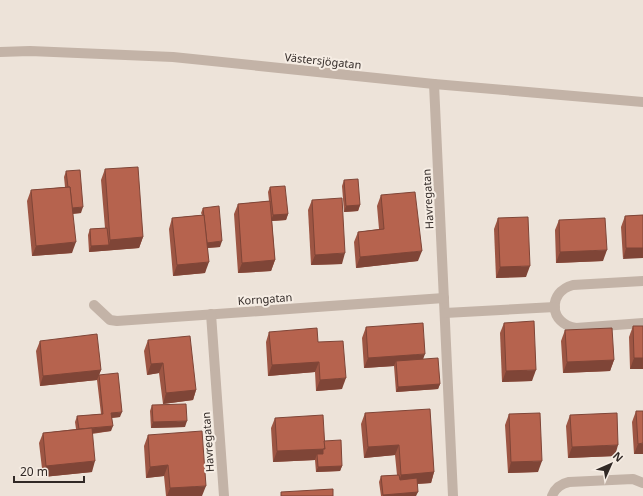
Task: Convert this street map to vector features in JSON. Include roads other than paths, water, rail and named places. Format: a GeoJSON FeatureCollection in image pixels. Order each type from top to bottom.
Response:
{"type":"FeatureCollection","features":[{"type":"Feature","properties":{"kind":"street","name":"Västersjögatan"},"geometry":{"type":"LineString","coordinates":[[0,52],[30,51],[173,57],[434,84],[643,102]]}},
{"type":"Feature","properties":{"kind":"street","name":"Havregatan"},"geometry":{"type":"LineString","coordinates":[[434,84],[453,496]]}},
{"type":"Feature","properties":{"kind":"street"},"geometry":{"type":"LineString","coordinates":[[643,281],[568,286],[560,292],[555,300],[555,311],[559,319],[561,322],[570,327],[576,328],[643,324]]}},
{"type":"Feature","properties":{"kind":"street","name":"Korngatan"},"geometry":{"type":"LineString","coordinates":[[94,306],[107,318],[114,321],[444,298]]}},
{"type":"Feature","properties":{"kind":"street"},"geometry":{"type":"LineString","coordinates":[[445,313],[555,307]]}},
{"type":"Feature","properties":{"kind":"street","name":"Havregatan"},"geometry":{"type":"LineString","coordinates":[[211,314],[224,496]]}},
{"type":"Feature","properties":{"kind":"street"},"geometry":{"type":"LineString","coordinates":[[552,496],[556,489],[569,482],[633,479],[643,483]]}}]}
